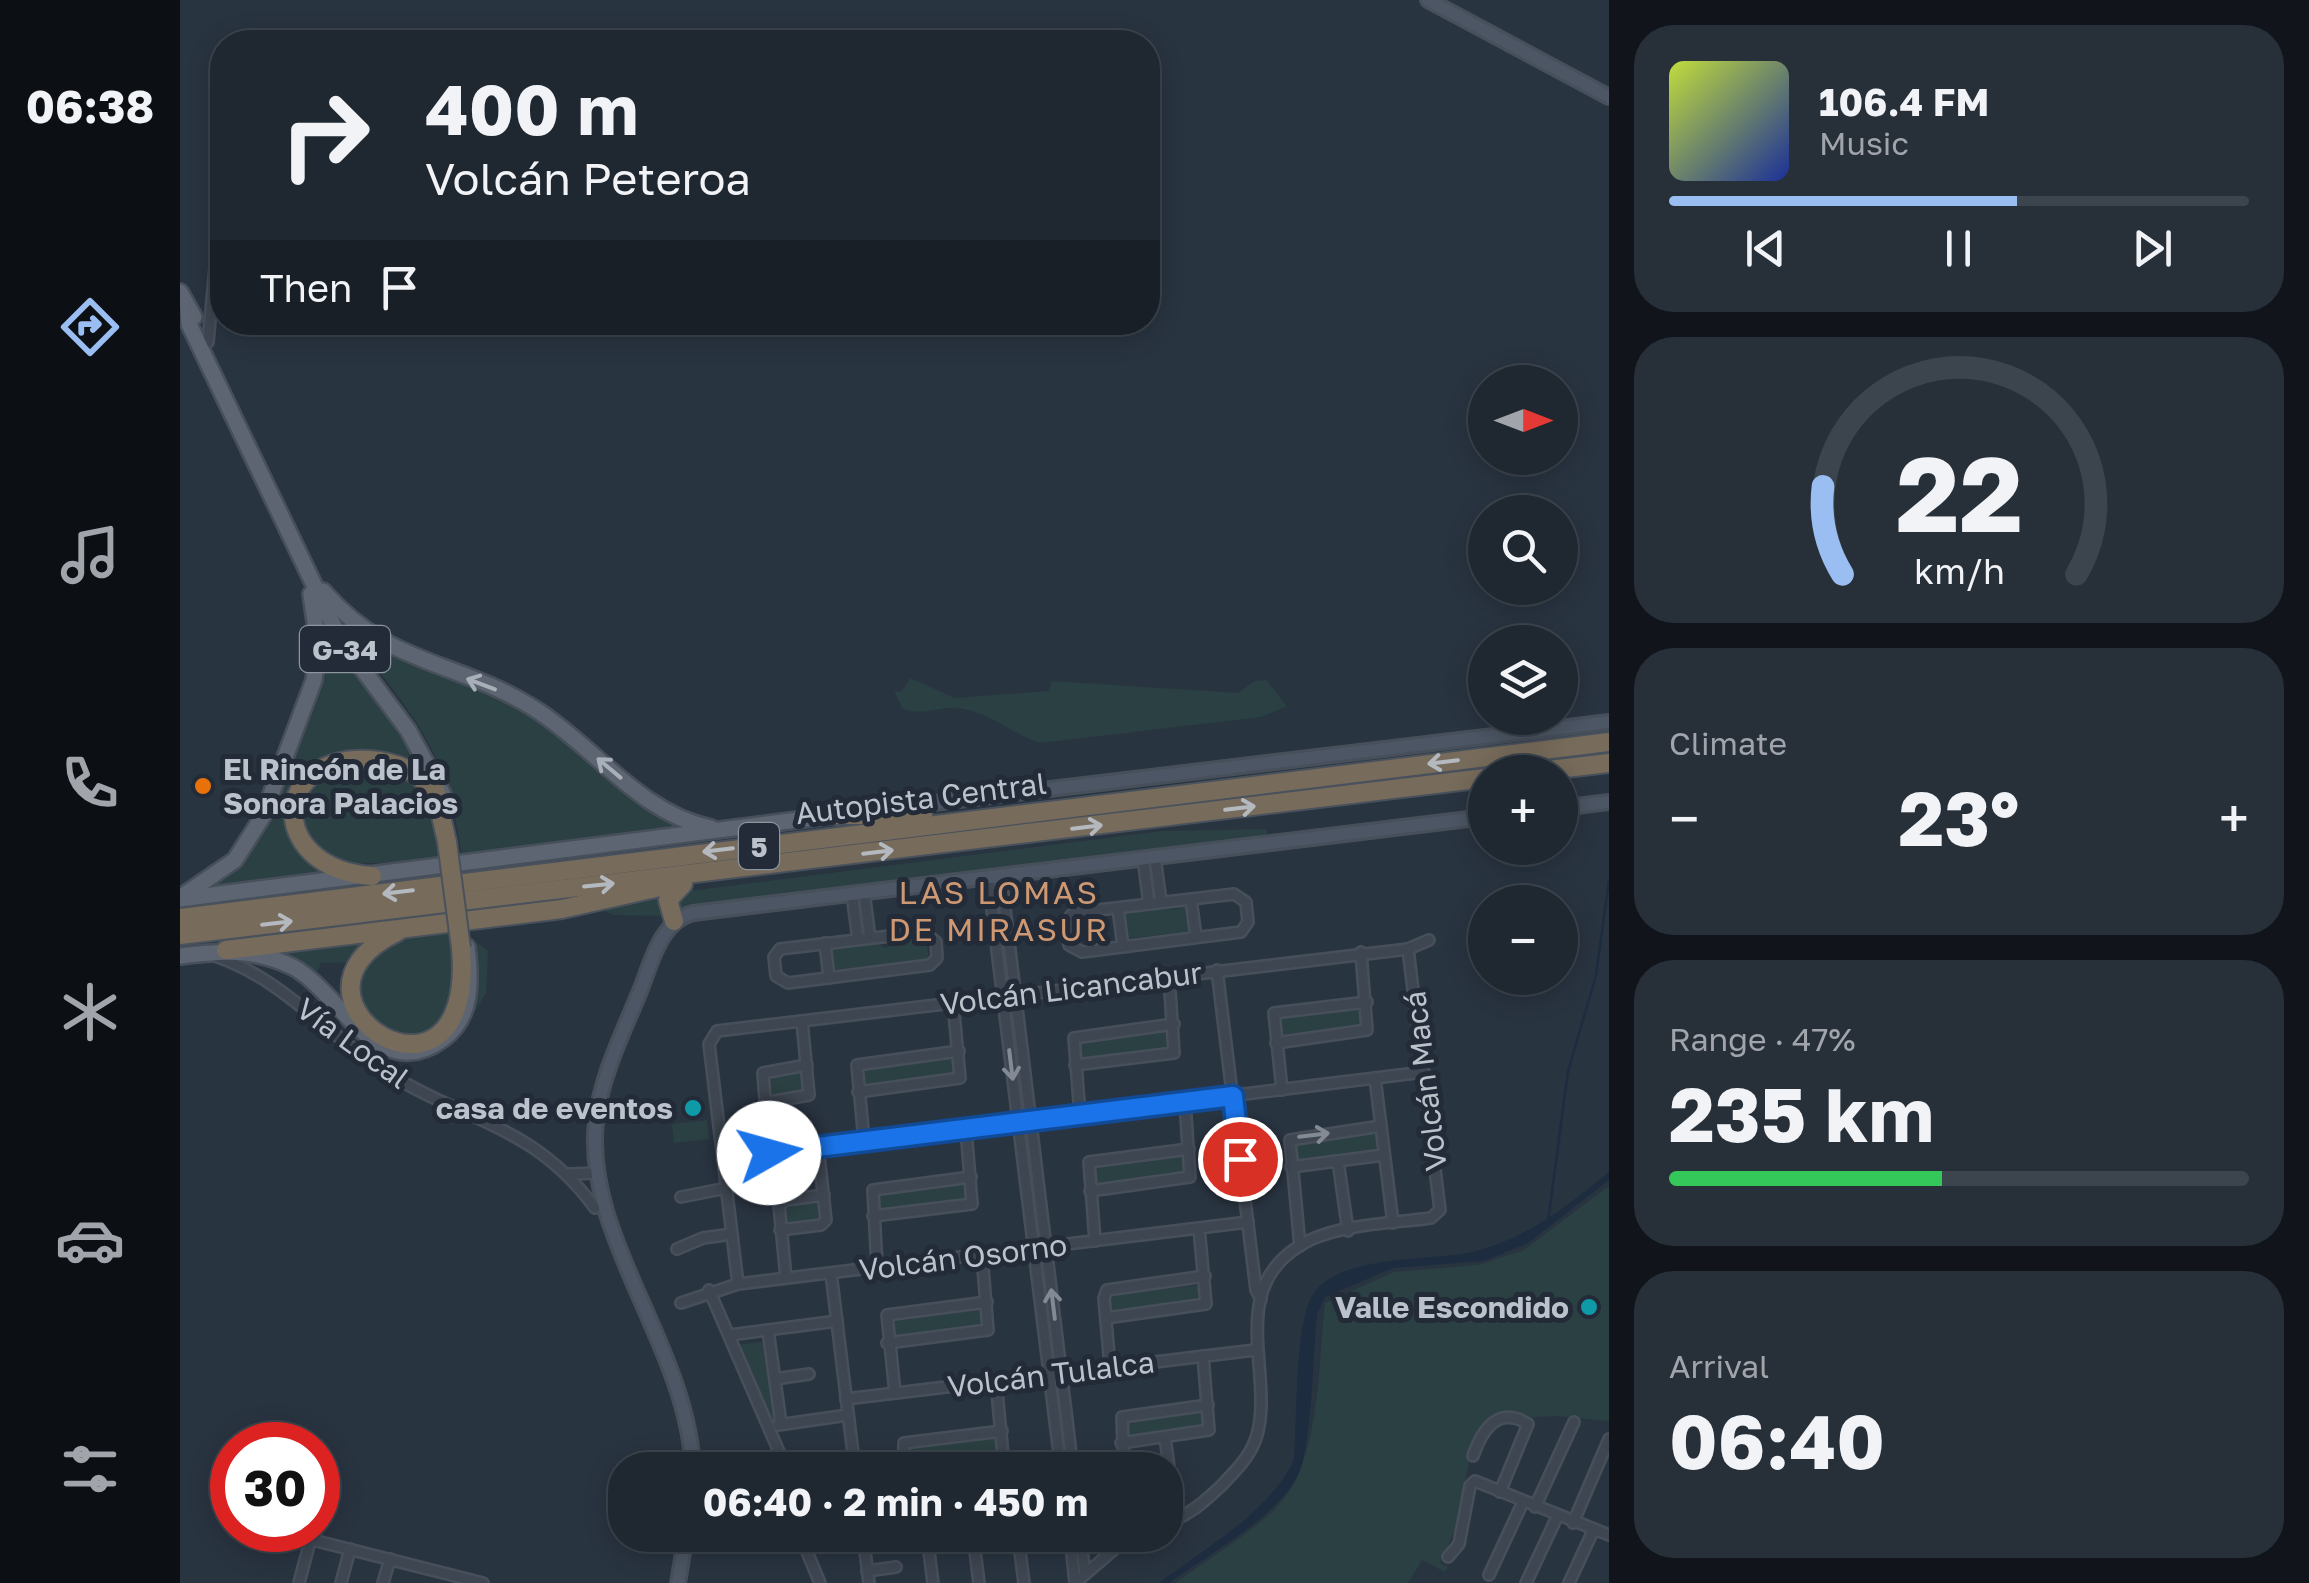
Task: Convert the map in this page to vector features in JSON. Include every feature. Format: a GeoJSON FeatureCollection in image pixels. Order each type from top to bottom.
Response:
{"type":"FeatureCollection","features":[{"type":"Feature","properties":{"kind":"highway","name":"Autopista Central"},"geometry":{"type":"LineString","coordinates":[[180,918],[1609,742]]}},
{"type":"Feature","properties":{"kind":"highway"},"geometry":{"type":"LineString","coordinates":[[372,876],[333,868],[302,844],[293,817],[304,782],[331,763],[374,760],[412,770],[437,796]]}},
{"type":"Feature","properties":{"kind":"highway"},"geometry":{"type":"LineString","coordinates":[[1578,767],[1609,763]]}},
{"type":"Feature","properties":{"kind":"highway"},"geometry":{"type":"LineString","coordinates":[[408,928],[370,949],[353,981],[358,1015],[386,1040],[420,1042],[449,1023],[463,985],[464,948],[451,842],[429,768]]}},
{"type":"Feature","properties":{"kind":"highway","name":"Autopista Central"},"geometry":{"type":"LineString","coordinates":[[180,935],[1468,780]]}},
{"type":"Feature","properties":{"kind":"highway"},"geometry":{"type":"LineString","coordinates":[[836,815],[1024,813]]}},
{"type":"Feature","properties":{"kind":"highway"},"geometry":{"type":"LineString","coordinates":[[674,921],[670,894],[702,874]]}},
{"type":"Feature","properties":{"kind":"highway"},"geometry":{"type":"LineString","coordinates":[[226,950],[610,901],[702,874]]}},
{"type":"Feature","properties":{"kind":"main road","name":"G-34"},"geometry":{"type":"LineString","coordinates":[[180,292],[208,342],[346,650],[408,730],[429,768]]}},
{"type":"Feature","properties":{"kind":"main road","name":"G-34"},"geometry":{"type":"LineString","coordinates":[[188,310],[189,324],[291,534]]}},
{"type":"Feature","properties":{"kind":"main road"},"geometry":{"type":"LineString","coordinates":[[306,567],[336,606],[374,639],[526,704],[660,809],[693,824],[723,830]]}},
{"type":"Feature","properties":{"kind":"main road"},"geometry":{"type":"LineString","coordinates":[[180,898],[219,874],[248,844],[309,700],[318,643],[306,567]]}},
{"type":"Feature","properties":{"kind":"main road"},"geometry":{"type":"LineString","coordinates":[[429,768],[440,788],[451,842]]}},
{"type":"Feature","properties":{"kind":"main road"},"geometry":{"type":"LineString","coordinates":[[180,898],[836,815]]}},
{"type":"Feature","properties":{"kind":"main road"},"geometry":{"type":"LineString","coordinates":[[180,956],[226,950],[262,955],[292,966],[319,987],[370,1040],[389,1049],[411,1051],[438,1042],[462,1017],[469,994],[464,948]]}},
{"type":"Feature","properties":{"kind":"street"},"geometry":{"type":"LineString","coordinates":[[1428,0],[1609,97]]}},
{"type":"Feature","properties":{"kind":"street"},"geometry":{"type":"LineString","coordinates":[[208,342],[210,321]]}},
{"type":"Feature","properties":{"kind":"street"},"geometry":{"type":"LineString","coordinates":[[836,815],[1609,722]]}},
{"type":"Feature","properties":{"kind":"street"},"geometry":{"type":"LineString","coordinates":[[1578,806],[1609,802]]}},
{"type":"Feature","properties":{"kind":"street"},"geometry":{"type":"LineString","coordinates":[[689,1452],[679,1386],[613,1228],[597,1173],[594,1134],[603,1086],[660,943],[674,921],[688,914],[1468,819]]}},
{"type":"Feature","properties":{"kind":"street"},"geometry":{"type":"LineString","coordinates":[[1149,857],[1155,903]]}},
{"type":"Feature","properties":{"kind":"street"},"geometry":{"type":"LineString","coordinates":[[995,877],[1015,994],[1046,1247],[1061,1452]]}},
{"type":"Feature","properties":{"kind":"street"},"geometry":{"type":"LineString","coordinates":[[995,877],[1002,996],[1034,1249],[1069,1452]]}},
{"type":"Feature","properties":{"kind":"street"},"geometry":{"type":"LineString","coordinates":[[858,893],[870,938]]}},
{"type":"Feature","properties":{"kind":"street"},"geometry":{"type":"LineString","coordinates":[[858,893],[858,939]]}},
{"type":"Feature","properties":{"kind":"street"},"geometry":{"type":"LineString","coordinates":[[1236,894],[1246,902],[1248,922],[1244,931],[1079,952],[1068,942],[1066,922],[1070,915],[1191,899],[1236,894]]}},
{"type":"Feature","properties":{"kind":"street"},"geometry":{"type":"LineString","coordinates":[[1191,899],[1196,937]]}},
{"type":"Feature","properties":{"kind":"street"},"geometry":{"type":"LineString","coordinates":[[1118,908],[1123,947]]}},
{"type":"Feature","properties":{"kind":"street"},"geometry":{"type":"LineString","coordinates":[[927,932],[935,938],[937,958],[928,966],[786,983],[776,973],[778,950],[858,939],[927,932]]}},
{"type":"Feature","properties":{"kind":"street","name":"Volcán Licancabur"},"geometry":{"type":"LineString","coordinates":[[723,1158],[709,1044],[712,1035],[802,1020],[1408,949],[1428,940]]}},
{"type":"Feature","properties":{"kind":"street"},"geometry":{"type":"LineString","coordinates":[[825,943],[829,978]]}},
{"type":"Feature","properties":{"kind":"street","name":"Volcán Macá"},"geometry":{"type":"LineString","coordinates":[[1393,1223],[1438,1213],[1408,949]]}},
{"type":"Feature","properties":{"kind":"street"},"geometry":{"type":"LineString","coordinates":[[1276,1042],[1365,1031],[1370,1022],[1361,952]]}},
{"type":"Feature","properties":{"kind":"street","name":"Vía Local"},"geometry":{"type":"LineString","coordinates":[[202,953],[264,979],[385,1071],[521,1136],[569,1174],[595,1208]]}},
{"type":"Feature","properties":{"kind":"street"},"geometry":{"type":"LineString","coordinates":[[1217,970],[1248,1222],[1262,1299]]}},
{"type":"Feature","properties":{"kind":"street"},"geometry":{"type":"LineString","coordinates":[[1075,1065],[1172,1054],[1177,1046],[1169,976]]}},
{"type":"Feature","properties":{"kind":"street"},"geometry":{"type":"LineString","coordinates":[[858,1092],[957,1080],[961,1074],[953,1002]]}},
{"type":"Feature","properties":{"kind":"street"},"geometry":{"type":"LineString","coordinates":[[1282,1090],[1275,1012],[1367,1002]]}},
{"type":"Feature","properties":{"kind":"street"},"geometry":{"type":"LineString","coordinates":[[764,1102],[809,1095],[802,1020]]}},
{"type":"Feature","properties":{"kind":"street"},"geometry":{"type":"LineString","coordinates":[[1080,1114],[1076,1037],[1174,1024]]}},
{"type":"Feature","properties":{"kind":"street"},"geometry":{"type":"LineString","coordinates":[[864,1141],[859,1063],[958,1051]]}},
{"type":"Feature","properties":{"kind":"street"},"geometry":{"type":"LineString","coordinates":[[769,1153],[762,1073],[807,1066]]}},
{"type":"Feature","properties":{"kind":"street"},"geometry":{"type":"LineString","coordinates":[[738,1284],[723,1158],[1424,1072]]}},
{"type":"Feature","properties":{"kind":"street"},"geometry":{"type":"LineString","coordinates":[[1183,1516],[1204,1502],[1252,1449],[1260,1416],[1255,1350],[1262,1299],[1276,1269],[1300,1246],[1348,1230],[1393,1223],[1375,1078]]}},
{"type":"Feature","properties":{"kind":"street"},"geometry":{"type":"LineString","coordinates":[[1090,1190],[1185,1180],[1192,1171],[1185,1102]]}},
{"type":"Feature","properties":{"kind":"street"},"geometry":{"type":"LineString","coordinates":[[1300,1246],[1288,1144],[1292,1138],[1381,1126]]}},
{"type":"Feature","properties":{"kind":"street"},"geometry":{"type":"LineString","coordinates":[[872,1216],[970,1204],[966,1128]]}},
{"type":"Feature","properties":{"kind":"street"},"geometry":{"type":"LineString","coordinates":[[780,1230],[823,1224],[818,1147]]}},
{"type":"Feature","properties":{"kind":"street"},"geometry":{"type":"LineString","coordinates":[[1095,1241],[1089,1162],[1189,1150]]}},
{"type":"Feature","properties":{"kind":"street"},"geometry":{"type":"LineString","coordinates":[[1290,1167],[1384,1155]]}},
{"type":"Feature","properties":{"kind":"street"},"geometry":{"type":"LineString","coordinates":[[1338,1161],[1348,1230]]}},
{"type":"Feature","properties":{"kind":"street"},"geometry":{"type":"LineString","coordinates":[[569,1174],[597,1173]]}},
{"type":"Feature","properties":{"kind":"street"},"geometry":{"type":"LineString","coordinates":[[877,1267],[870,1197],[877,1187],[971,1177]]}},
{"type":"Feature","properties":{"kind":"street"},"geometry":{"type":"LineString","coordinates":[[681,1196],[726,1188]]}},
{"type":"Feature","properties":{"kind":"street"},"geometry":{"type":"LineString","coordinates":[[786,1278],[780,1230],[782,1202],[824,1195]]}},
{"type":"Feature","properties":{"kind":"street","name":"Volcán Osorno"},"geometry":{"type":"LineString","coordinates":[[681,1303],[709,1290],[738,1284],[1248,1222]]}},
{"type":"Feature","properties":{"kind":"street"},"geometry":{"type":"LineString","coordinates":[[1106,1318],[1202,1307],[1207,1302],[1199,1228]]}},
{"type":"Feature","properties":{"kind":"street"},"geometry":{"type":"LineString","coordinates":[[677,1249],[703,1238],[732,1234]]}},
{"type":"Feature","properties":{"kind":"street"},"geometry":{"type":"LineString","coordinates":[[887,1343],[988,1330],[982,1255]]}},
{"type":"Feature","properties":{"kind":"street"},"geometry":{"type":"LineString","coordinates":[[831,1273],[853,1452]]}},
{"type":"Feature","properties":{"kind":"street"},"geometry":{"type":"LineString","coordinates":[[1110,1367],[1104,1294],[1110,1288],[1205,1276]]}},
{"type":"Feature","properties":{"kind":"street"},"geometry":{"type":"LineString","coordinates":[[709,1290],[776,1425],[784,1452]]}},
{"type":"Feature","properties":{"kind":"street"},"geometry":{"type":"LineString","coordinates":[[895,1393],[887,1315],[987,1302]]}},
{"type":"Feature","properties":{"kind":"street"},"geometry":{"type":"LineString","coordinates":[[730,1335],[837,1321]]}},
{"type":"Feature","properties":{"kind":"street"},"geometry":{"type":"LineString","coordinates":[[768,1330],[776,1425]]}},
{"type":"Feature","properties":{"kind":"street","name":"Volcán Tulalca"},"geometry":{"type":"LineString","coordinates":[[846,1399],[1255,1350]]}},
{"type":"Feature","properties":{"kind":"street"},"geometry":{"type":"LineString","coordinates":[[1121,1442],[1208,1431],[1203,1356]]}},
{"type":"Feature","properties":{"kind":"street"},"geometry":{"type":"LineString","coordinates":[[775,1378],[810,1374]]}},
{"type":"Feature","properties":{"kind":"street"},"geometry":{"type":"LineString","coordinates":[[996,1381],[1003,1452]]}},
{"type":"Feature","properties":{"kind":"street"},"geometry":{"type":"LineString","coordinates":[[1122,1452],[1122,1416],[1208,1405]]}},
{"type":"Feature","properties":{"kind":"street"},"geometry":{"type":"LineString","coordinates":[[776,1425],[848,1416]]}},
{"type":"Feature","properties":{"kind":"street"},"geometry":{"type":"LineString","coordinates":[[1474,1456],[1485,1428],[1497,1418],[1516,1418],[1528,1424],[1500,1492]]}},
{"type":"Feature","properties":{"kind":"street"},"geometry":{"type":"LineString","coordinates":[[1535,1508],[1574,1422]]}},
{"type":"Feature","properties":{"kind":"street"},"geometry":{"type":"LineString","coordinates":[[901,1452],[911,1440],[1002,1431]]}},
{"type":"Feature","properties":{"kind":"street"},"geometry":{"type":"LineString","coordinates":[[1166,1437],[1168,1452]]}},
{"type":"Feature","properties":{"kind":"street"},"geometry":{"type":"LineString","coordinates":[[1573,1523],[1609,1438]]}},
{"type":"Feature","properties":{"kind":"street"},"geometry":{"type":"LineString","coordinates":[[1448,1557],[1459,1544],[1472,1483],[1481,1483],[1602,1535],[1569,1583]]}},
{"type":"Feature","properties":{"kind":"street"},"geometry":{"type":"LineString","coordinates":[[1489,1575],[1523,1502]]}},
{"type":"Feature","properties":{"kind":"street"},"geometry":{"type":"LineString","coordinates":[[1526,1583],[1557,1517]]}},
{"type":"Feature","properties":{"kind":"street"},"geometry":{"type":"LineString","coordinates":[[340,1545],[482,1583]]}},
{"type":"Feature","properties":{"kind":"street"},"geometry":{"type":"LineString","coordinates":[[341,1583],[350,1549]]}},
{"type":"Feature","properties":{"kind":"street"},"geometry":{"type":"LineString","coordinates":[[300,1583],[308,1552]]}},
{"type":"Feature","properties":{"kind":"street"},"geometry":{"type":"LineString","coordinates":[[678,1583],[683,1552]]}},
{"type":"Feature","properties":{"kind":"street"},"geometry":{"type":"LineString","coordinates":[[807,1552],[820,1583]]}},
{"type":"Feature","properties":{"kind":"street"},"geometry":{"type":"LineString","coordinates":[[865,1552],[869,1583]]}},
{"type":"Feature","properties":{"kind":"street"},"geometry":{"type":"LineString","coordinates":[[929,1552],[933,1583]]}},
{"type":"Feature","properties":{"kind":"street"},"geometry":{"type":"LineString","coordinates":[[975,1552],[979,1583]]}},
{"type":"Feature","properties":{"kind":"street"},"geometry":{"type":"LineString","coordinates":[[1020,1552],[1024,1583]]}},
{"type":"Feature","properties":{"kind":"street"},"geometry":{"type":"LineString","coordinates":[[1072,1552],[1075,1583]]}},
{"type":"Feature","properties":{"kind":"street"},"geometry":{"type":"LineString","coordinates":[[1082,1552],[1085,1574]]}},
{"type":"Feature","properties":{"kind":"street"},"geometry":{"type":"LineString","coordinates":[[1075,1583],[1111,1552]]}},
{"type":"Feature","properties":{"kind":"street"},"geometry":{"type":"LineString","coordinates":[[384,1583],[390,1559]]}},
{"type":"Feature","properties":{"kind":"street"},"geometry":{"type":"LineString","coordinates":[[868,1571],[896,1567]]}},
{"type":"Feature","properties":{"kind":"street"},"geometry":{"type":"LineString","coordinates":[[422,1583],[426,1568]]}},
{"type":"Feature","properties":{"kind":"green space"},"geometry":{"type":"Polygon","coordinates":[[[340,614],[520,704],[691,828],[462,855],[447,788],[432,750],[340,614]]]}},
{"type":"Feature","properties":{"kind":"green space"},"geometry":{"type":"Polygon","coordinates":[[[327,625],[420,768],[352,751],[330,754],[310,764],[296,777],[288,793],[286,810],[297,844],[326,872],[209,886],[238,864],[262,837],[277,805],[322,687],[327,625]]]}},
{"type":"Feature","properties":{"kind":"green space"},"geometry":{"type":"Polygon","coordinates":[[[910,678],[955,698],[1049,691],[1051,681],[1238,693],[1255,681],[1266,680],[1287,706],[1261,717],[1040,743],[959,708],[917,712],[903,709],[894,692],[902,691],[910,678]]]}},
{"type":"Feature","properties":{"kind":"green space"},"geometry":{"type":"Polygon","coordinates":[[[343,766],[390,772],[419,786],[435,814],[443,861],[345,864],[304,838],[302,810],[306,793],[318,780],[343,766]]]}},
{"type":"Feature","properties":{"kind":"green space"},"geometry":{"type":"Polygon","coordinates":[[[1266,829],[1268,837],[681,909],[676,903],[681,892],[1162,831],[1266,829]]]}},
{"type":"Feature","properties":{"kind":"green space"},"geometry":{"type":"Polygon","coordinates":[[[999,883],[1066,1452],[1066,1452],[992,884],[999,883]]]}},
{"type":"Feature","properties":{"kind":"green space"},"geometry":{"type":"Polygon","coordinates":[[[668,891],[665,916],[613,915],[600,909],[668,891]]]}},
{"type":"Feature","properties":{"kind":"green space"},"geometry":{"type":"Polygon","coordinates":[[[1185,902],[1191,932],[1129,938],[1125,910],[1179,909],[1185,902]]]}},
{"type":"Feature","properties":{"kind":"green space"},"geometry":{"type":"Polygon","coordinates":[[[451,930],[453,990],[442,1020],[430,1030],[412,1035],[387,1034],[358,1001],[363,967],[400,938],[451,930]]]}},
{"type":"Feature","properties":{"kind":"green space"},"geometry":{"type":"Polygon","coordinates":[[[926,937],[929,960],[831,970],[831,948],[879,943],[884,948],[926,937]]]}},
{"type":"Feature","properties":{"kind":"green space"},"geometry":{"type":"Polygon","coordinates":[[[368,940],[351,962],[321,963],[316,975],[278,952],[368,940]]]}},
{"type":"Feature","properties":{"kind":"green space"},"geometry":{"type":"Polygon","coordinates":[[[478,943],[488,951],[486,993],[466,1026],[469,945],[478,943]]]}},
{"type":"Feature","properties":{"kind":"green space"},"geometry":{"type":"Polygon","coordinates":[[[1362,1007],[1364,1026],[1278,1037],[1275,1015],[1362,1007]]]}},
{"type":"Feature","properties":{"kind":"green space"},"geometry":{"type":"Polygon","coordinates":[[[1170,1029],[1172,1049],[1081,1060],[1079,1040],[1170,1029]]]}},
{"type":"Feature","properties":{"kind":"green space"},"geometry":{"type":"Polygon","coordinates":[[[955,1055],[957,1075],[862,1085],[859,1067],[955,1055]]]}},
{"type":"Feature","properties":{"kind":"green space"},"geometry":{"type":"Polygon","coordinates":[[[803,1072],[806,1093],[771,1098],[768,1076],[803,1072]]]}},
{"type":"Feature","properties":{"kind":"green space"},"geometry":{"type":"Polygon","coordinates":[[[707,1120],[709,1139],[674,1143],[672,1124],[707,1120]]]}},
{"type":"Feature","properties":{"kind":"green space"},"geometry":{"type":"Polygon","coordinates":[[[1379,1131],[1380,1152],[1296,1162],[1293,1142],[1379,1131]]]}},
{"type":"Feature","properties":{"kind":"green space"},"geometry":{"type":"Polygon","coordinates":[[[1187,1155],[1189,1174],[1093,1186],[1091,1166],[1187,1155]]]}},
{"type":"Feature","properties":{"kind":"green space"},"geometry":{"type":"Polygon","coordinates":[[[967,1181],[969,1201],[878,1211],[876,1193],[967,1181]]]}},
{"type":"Feature","properties":{"kind":"green space"},"geometry":{"type":"Polygon","coordinates":[[[1609,1186],[1609,1421],[1555,1416],[1498,1419],[1471,1453],[1455,1530],[1440,1563],[1448,1567],[1445,1572],[1422,1560],[1408,1583],[1176,1583],[1253,1528],[1290,1490],[1301,1467],[1315,1412],[1325,1303],[1394,1272],[1479,1265],[1524,1250],[1609,1186]]]}},
{"type":"Feature","properties":{"kind":"green space"},"geometry":{"type":"Polygon","coordinates":[[[821,1199],[824,1219],[785,1225],[782,1205],[821,1199]]]}},
{"type":"Feature","properties":{"kind":"green space"},"geometry":{"type":"Polygon","coordinates":[[[1202,1285],[1203,1303],[1107,1314],[1106,1295],[1202,1285]]]}},
{"type":"Feature","properties":{"kind":"green space"},"geometry":{"type":"Polygon","coordinates":[[[985,1309],[987,1326],[891,1338],[890,1322],[985,1309]]]}},
{"type":"Feature","properties":{"kind":"green space"},"geometry":{"type":"Polygon","coordinates":[[[768,1341],[776,1419],[771,1420],[737,1345],[768,1341]]]}},
{"type":"Feature","properties":{"kind":"green space"},"geometry":{"type":"Polygon","coordinates":[[[1205,1409],[1207,1426],[1125,1437],[1123,1420],[1205,1409]]]}},
{"type":"Feature","properties":{"kind":"green space"},"geometry":{"type":"Polygon","coordinates":[[[999,1434],[1002,1452],[905,1452],[904,1446],[999,1434]]]}},
{"type":"Feature","properties":{"kind":"water"},"geometry":{"type":"Polygon","coordinates":[[[1609,1172],[1609,1180],[1528,1243],[1484,1261],[1393,1268],[1325,1297],[1317,1314],[1309,1422],[1298,1475],[1288,1491],[1258,1520],[1169,1583],[1159,1583],[1252,1513],[1269,1497],[1294,1460],[1305,1314],[1322,1284],[1362,1266],[1461,1254],[1499,1244],[1548,1218],[1609,1172]]]}},
{"type":"Feature","properties":{"kind":"waterway"},"geometry":{"type":"LineString","coordinates":[[1548,1222],[1568,1071],[1596,976],[1609,880]]}},
{"type":"Feature","properties":{"kind":"place","name":"El Rincón de La Sonora Palacios"},"geometry":{"type":"Point","coordinates":[203,786]}},
{"type":"Feature","properties":{"kind":"place","name":"casa de eventos"},"geometry":{"type":"Point","coordinates":[693,1108]}},
{"type":"Feature","properties":{"kind":"place","name":"Valle Escondido"},"geometry":{"type":"Point","coordinates":[1589,1307]}},
{"type":"Feature","properties":{"kind":"district","name":"LAS LOMAS DE MIRASUR"},"geometry":{"type":"Point","coordinates":[999,910]}},
{"type":"Feature","properties":{"kind":"route"},"geometry":{"type":"LineString","coordinates":[[769,1153],[1233,1096],[1240,1159]]}}]}
